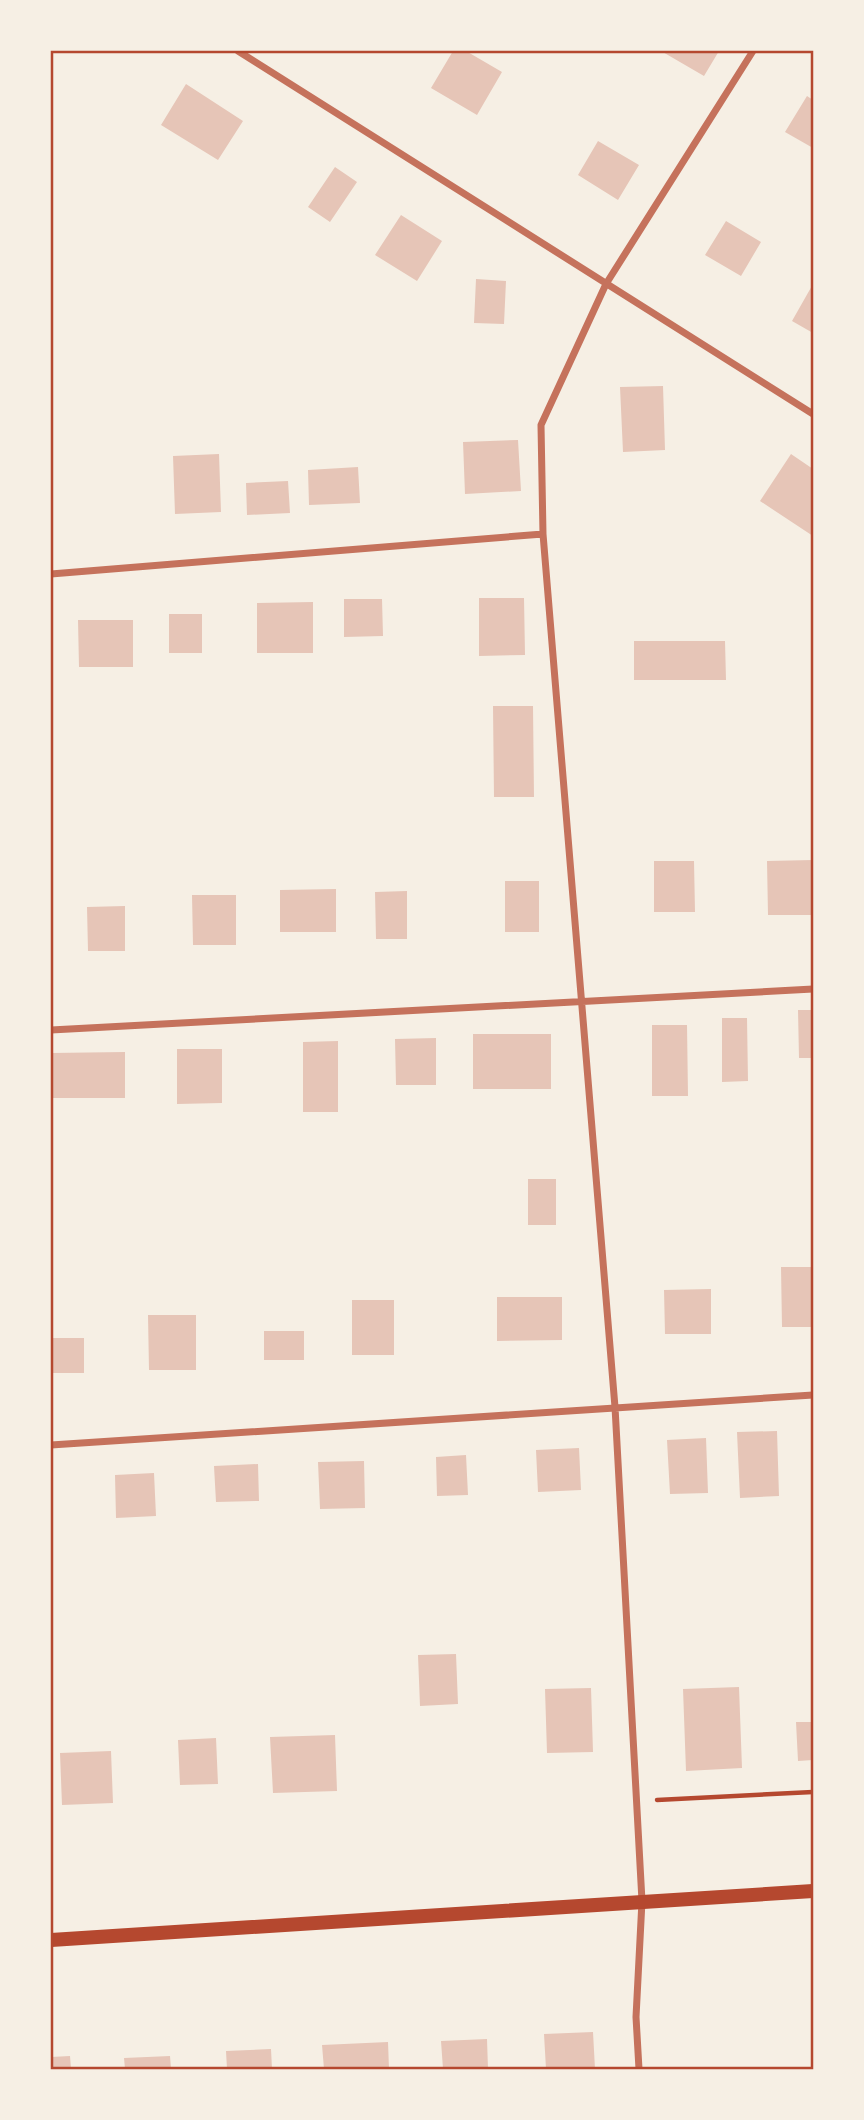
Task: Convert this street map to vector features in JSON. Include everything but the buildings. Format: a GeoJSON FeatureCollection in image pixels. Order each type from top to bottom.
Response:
{"type":"FeatureCollection","features":[{"type":"Feature","properties":{"kind":"main road"},"geometry":{"type":"LineString","coordinates":[[51,1940],[813,1891]]}},
{"type":"Feature","properties":{"kind":"street"},"geometry":{"type":"LineString","coordinates":[[238,51],[813,414]]}},
{"type":"Feature","properties":{"kind":"street"},"geometry":{"type":"LineString","coordinates":[[639,2069],[636,2017],[642,1901],[634,1801],[615,1407],[543,534],[541,425],[606,284],[753,51]]}},
{"type":"Feature","properties":{"kind":"street"},"geometry":{"type":"LineString","coordinates":[[51,575],[543,534]]}},
{"type":"Feature","properties":{"kind":"street"},"geometry":{"type":"LineString","coordinates":[[51,1030],[582,999],[813,989]]}},
{"type":"Feature","properties":{"kind":"street"},"geometry":{"type":"LineString","coordinates":[[51,1445],[813,1395]]}},
{"type":"Feature","properties":{"kind":"path"},"geometry":{"type":"LineString","coordinates":[[634,1801],[813,1792]]}}]}
